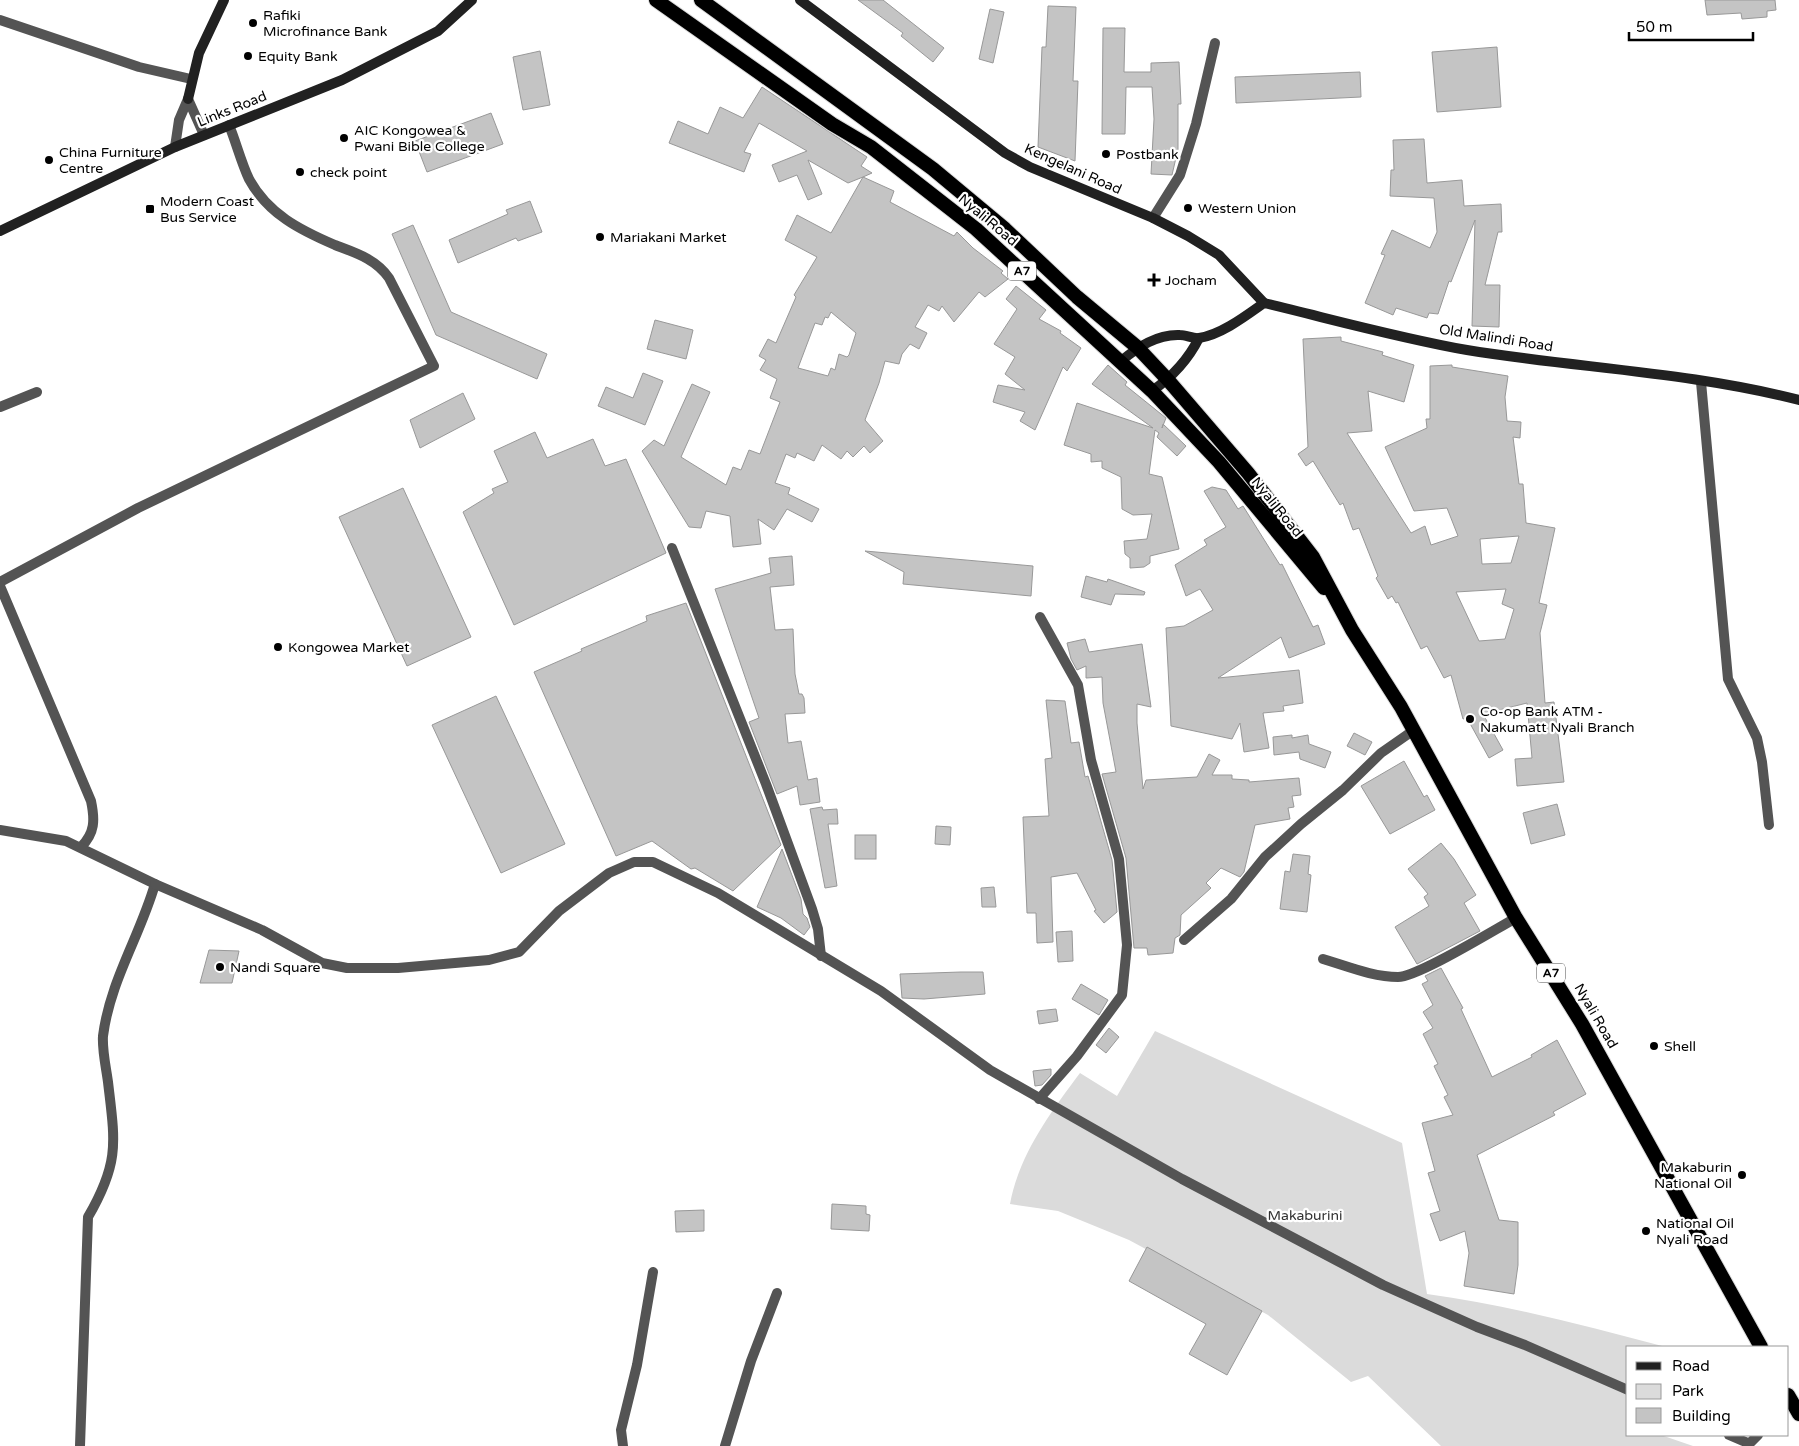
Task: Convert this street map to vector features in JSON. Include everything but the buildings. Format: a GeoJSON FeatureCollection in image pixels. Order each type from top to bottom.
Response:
{"type":"FeatureCollection","features":[{"type":"Feature","properties":{"kind":"highway","name":"Nyali Road"},"geometry":{"type":"LineString","coordinates":[[656,0],[832,124],[870,147],[976,229],[1152,391],[1219,462],[1336,602]]}},
{"type":"Feature","properties":{"kind":"highway","name":"Nyali Road"},"geometry":{"type":"LineString","coordinates":[[701,0],[933,169],[1006,229],[1077,297],[1137,348],[1168,380],[1248,473],[1313,556],[1336,602],[1414,730],[1516,918],[1582,1024],[1760,1346]]}},
{"type":"Feature","properties":{"kind":"main road"},"geometry":{"type":"LineString","coordinates":[[188,99],[191,80],[199,53],[224,0]]}},
{"type":"Feature","properties":{"kind":"main road","name":"Kengelani Road"},"geometry":{"type":"LineString","coordinates":[[800,0],[1005,152],[1030,167],[1080,190],[1153,218],[1219,255],[1264,303]]}},
{"type":"Feature","properties":{"kind":"main road","name":"Links Road"},"geometry":{"type":"LineString","coordinates":[[0,230],[175,147],[342,80],[383,60],[438,31],[469,1]]}},
{"type":"Feature","properties":{"kind":"main road"},"geometry":{"type":"LineString","coordinates":[[1121,362],[1137,348],[1172,335],[1199,338],[1238,323],[1264,303]]}},
{"type":"Feature","properties":{"kind":"main road","name":"Old Malindi Road"},"geometry":{"type":"LineString","coordinates":[[1264,303],[1466,350],[1761,390],[1799,400]]}},
{"type":"Feature","properties":{"kind":"main road"},"geometry":{"type":"LineString","coordinates":[[1152,391],[1168,380],[1192,352],[1199,338]]}},
{"type":"Feature","properties":{"kind":"street"},"geometry":{"type":"LineString","coordinates":[[0,20],[139,67],[191,80]]}},
{"type":"Feature","properties":{"kind":"street"},"geometry":{"type":"LineString","coordinates":[[1153,218],[1180,175],[1196,124],[1215,43]]}},
{"type":"Feature","properties":{"kind":"street"},"geometry":{"type":"LineString","coordinates":[[188,99],[204,135]]}},
{"type":"Feature","properties":{"kind":"street"},"geometry":{"type":"LineString","coordinates":[[175,147],[179,120],[188,99]]}},
{"type":"Feature","properties":{"kind":"street"},"geometry":{"type":"LineString","coordinates":[[0,582],[138,508],[434,366],[389,278],[381,267],[368,258],[293,226],[276,212],[249,179],[229,125]]}},
{"type":"Feature","properties":{"kind":"street"},"geometry":{"type":"LineString","coordinates":[[1701,382],[1728,678],[1757,738],[1762,762],[1768,825]]}},
{"type":"Feature","properties":{"kind":"street"},"geometry":{"type":"LineString","coordinates":[[0,407],[37,392]]}},
{"type":"Feature","properties":{"kind":"street"},"geometry":{"type":"LineString","coordinates":[[672,548],[759,766],[812,909],[818,929],[821,956]]}},
{"type":"Feature","properties":{"kind":"street"},"geometry":{"type":"LineString","coordinates":[[0,586],[91,801],[94,826],[90,837],[81,847]]}},
{"type":"Feature","properties":{"kind":"street"},"geometry":{"type":"LineString","coordinates":[[1039,1099],[1077,1056],[1122,995],[1127,945],[1119,859],[1091,760],[1078,685],[1040,617]]}},
{"type":"Feature","properties":{"kind":"street"},"geometry":{"type":"LineString","coordinates":[[1184,940],[1231,899],[1265,857],[1301,824],[1343,790],[1381,753],[1414,730]]}},
{"type":"Feature","properties":{"kind":"street"},"geometry":{"type":"LineString","coordinates":[[0,830],[59,839],[81,847],[155,884],[262,930],[322,963],[347,968],[398,968],[489,960],[519,952],[559,911],[610,873],[634,862],[652,862],[718,893],[881,991],[990,1070],[1182,1179],[1384,1285],[1477,1327],[1525,1345],[1626,1389]]}},
{"type":"Feature","properties":{"kind":"street"},"geometry":{"type":"LineString","coordinates":[[80,1446],[88,1217],[108,1177],[113,1160],[114,1134],[103,1037],[116,981],[155,884]]}},
{"type":"Feature","properties":{"kind":"street"},"geometry":{"type":"LineString","coordinates":[[1323,959],[1371,973],[1400,977],[1419,971],[1516,918]]}},
{"type":"Feature","properties":{"kind":"street"},"geometry":{"type":"LineString","coordinates":[[623,1446],[621,1430],[637,1365],[653,1272]]}},
{"type":"Feature","properties":{"kind":"street"},"geometry":{"type":"LineString","coordinates":[[725,1446],[751,1361],[777,1292]]}},
{"type":"Feature","properties":{"kind":"street"},"geometry":{"type":"LineString","coordinates":[[1731,1436],[1748,1445],[1757,1436]]}},
{"type":"Feature","properties":{"kind":"green space","name":"Makaburini"},"geometry":{"type":"Polygon","coordinates":[[[1155,1031],[1402,1143],[1427,1294],[1517,1310],[1662,1346],[1626,1346],[1626,1436],[1664,1436],[1693,1446],[1441,1446],[1368,1376],[1351,1382],[1268,1315],[1129,1240],[1058,1211],[1010,1204],[1021,1168],[1037,1135],[1080,1073],[1117,1096],[1155,1031]]]}},
{"type":"Feature","properties":{"kind":"place","name":"Rafiki Microfinance Bank"},"geometry":{"type":"Point","coordinates":[253,23]}},
{"type":"Feature","properties":{"kind":"place","name":"Equity Bank"},"geometry":{"type":"Point","coordinates":[248,56]}},
{"type":"Feature","properties":{"kind":"place","name":"AIC Kongowea & Pwani Bible College"},"geometry":{"type":"Point","coordinates":[344,138]}},
{"type":"Feature","properties":{"kind":"place","name":"Postbank"},"geometry":{"type":"Point","coordinates":[1106,154]}},
{"type":"Feature","properties":{"kind":"place","name":"China Furniture Centre"},"geometry":{"type":"Point","coordinates":[49,160]}},
{"type":"Feature","properties":{"kind":"place","name":"check point"},"geometry":{"type":"Point","coordinates":[300,172]}},
{"type":"Feature","properties":{"kind":"place","name":"Western Union"},"geometry":{"type":"Point","coordinates":[1188,208]}},
{"type":"Feature","properties":{"kind":"place","name":"Modern Coast Bus Service"},"geometry":{"type":"Point","coordinates":[150,209]}},
{"type":"Feature","properties":{"kind":"place","name":"Mariakani Market"},"geometry":{"type":"Point","coordinates":[600,237]}},
{"type":"Feature","properties":{"kind":"place","name":"Jocham"},"geometry":{"type":"Point","coordinates":[1154,280]}},
{"type":"Feature","properties":{"kind":"place","name":"Kongowea Market"},"geometry":{"type":"Point","coordinates":[278,647]}},
{"type":"Feature","properties":{"kind":"place","name":"Co-op Bank ATM - Nakumatt Nyali Branch"},"geometry":{"type":"Point","coordinates":[1470,719]}},
{"type":"Feature","properties":{"kind":"place","name":"Nandi Square"},"geometry":{"type":"Point","coordinates":[220,967]}},
{"type":"Feature","properties":{"kind":"place","name":"Shell"},"geometry":{"type":"Point","coordinates":[1654,1046]}},
{"type":"Feature","properties":{"kind":"place","name":"Makaburin National Oil"},"geometry":{"type":"Point","coordinates":[1742,1175]}},
{"type":"Feature","properties":{"kind":"place","name":"National Oil Nyali Road"},"geometry":{"type":"Point","coordinates":[1646,1231]}}]}
